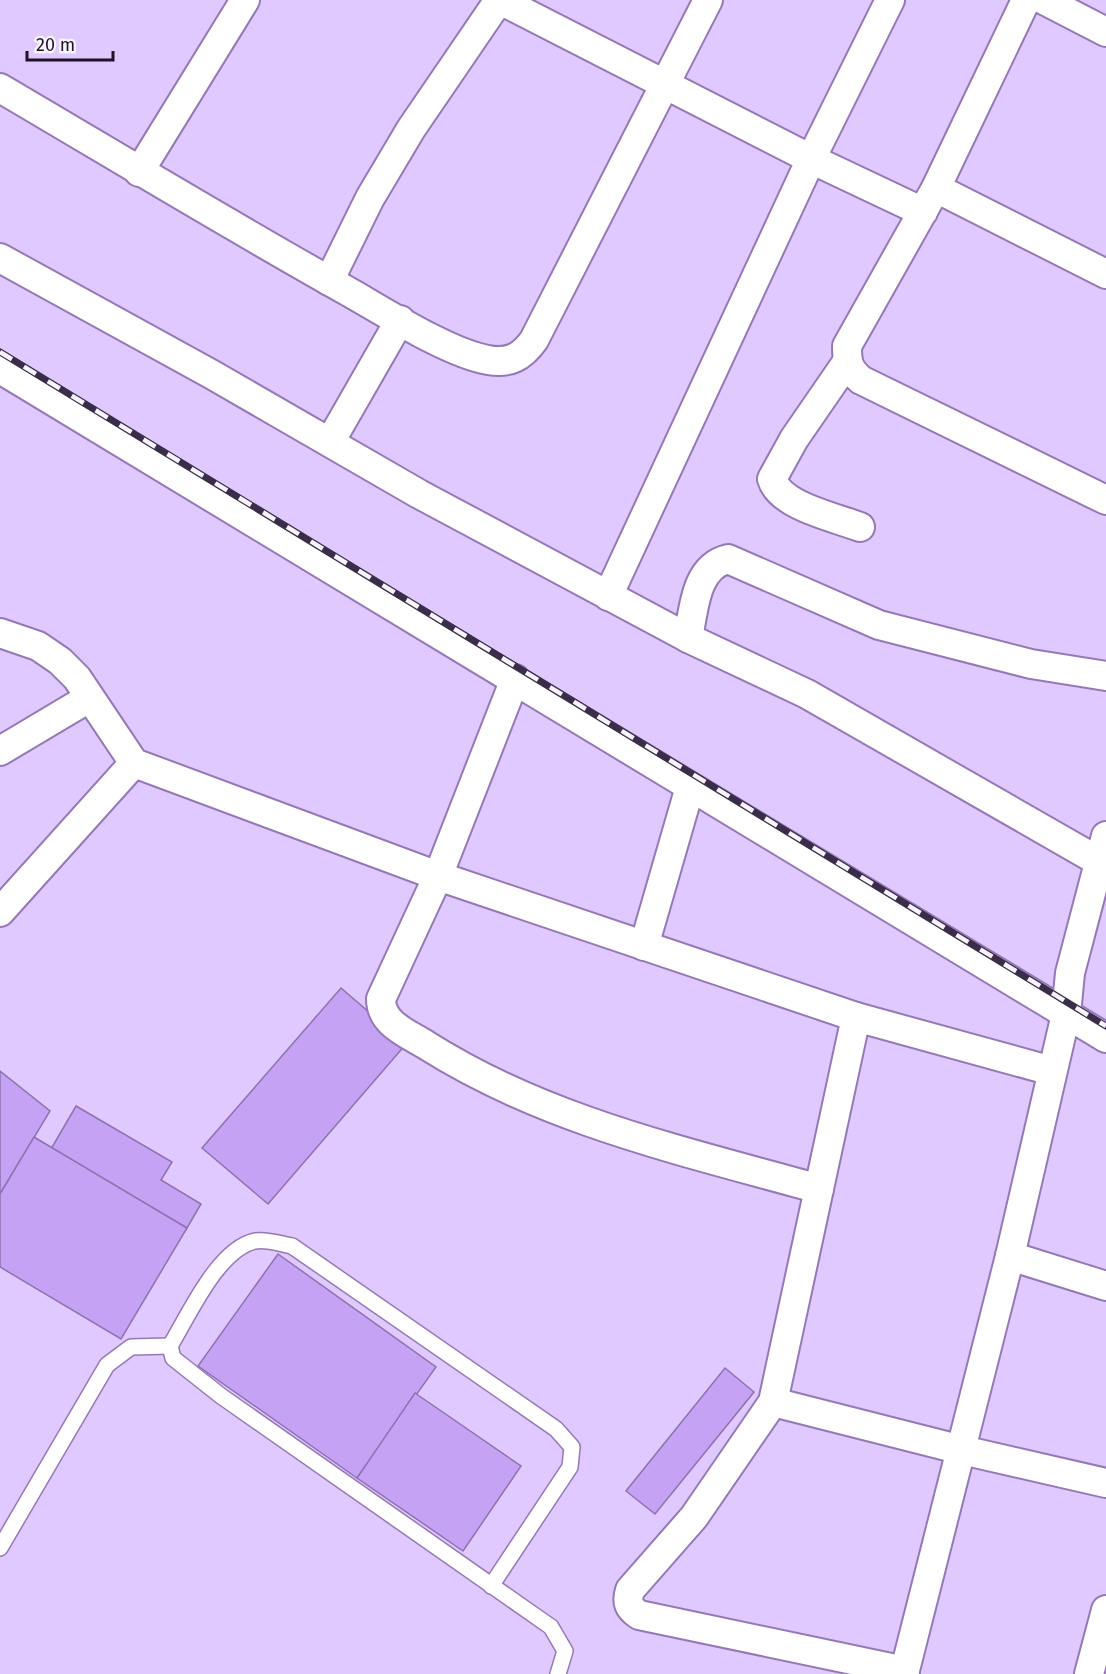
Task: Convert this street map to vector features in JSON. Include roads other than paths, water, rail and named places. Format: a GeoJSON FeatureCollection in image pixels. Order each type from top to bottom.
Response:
{"type":"FeatureCollection","features":[{"type":"Feature","properties":{"kind":"street"},"geometry":{"type":"LineString","coordinates":[[139,172],[245,0]]}},
{"type":"Feature","properties":{"kind":"street"},"geometry":{"type":"LineString","coordinates":[[329,281],[370,198],[411,129],[500,0],[811,159],[930,200],[1106,274]]}},
{"type":"Feature","properties":{"kind":"street"},"geometry":{"type":"LineString","coordinates":[[0,88],[139,172],[400,320],[461,350],[488,360],[510,361],[526,353],[708,0]]}},
{"type":"Feature","properties":{"kind":"street"},"geometry":{"type":"LineString","coordinates":[[608,596],[811,159],[890,0]]}},
{"type":"Feature","properties":{"kind":"street"},"geometry":{"type":"LineString","coordinates":[[1026,0],[930,200],[847,346],[847,362],[850,371],[861,380],[1106,500]]}},
{"type":"Feature","properties":{"kind":"street"},"geometry":{"type":"LineString","coordinates":[[1044,0],[1106,32]]}},
{"type":"Feature","properties":{"kind":"street"},"geometry":{"type":"LineString","coordinates":[[0,258],[419,494],[608,596],[688,638],[807,694],[1103,849],[1098,900],[1070,973],[1066,1014],[1010,1256],[904,1673],[639,1615],[630,1608],[627,1599],[630,1590],[694,1517],[773,1402],[856,1017]]}},
{"type":"Feature","properties":{"kind":"street"},"geometry":{"type":"LineString","coordinates":[[330,442],[400,320]]}},
{"type":"Feature","properties":{"kind":"street"},"geometry":{"type":"LineString","coordinates":[[847,362],[794,439],[772,479],[774,488],[786,499],[860,527]]}},
{"type":"Feature","properties":{"kind":"street"},"geometry":{"type":"LineString","coordinates":[[0,369],[1106,1038]]}},
{"type":"Feature","properties":{"kind":"street"},"geometry":{"type":"LineString","coordinates":[[688,638],[699,589],[707,570],[716,562],[728,559],[879,625],[1031,664],[1106,676]]}},
{"type":"Feature","properties":{"kind":"street"},"geometry":{"type":"LineString","coordinates":[[0,633],[38,646],[60,661],[76,678],[134,763],[438,876],[644,946],[856,1017],[1052,1071]]}},
{"type":"Feature","properties":{"kind":"street"},"geometry":{"type":"LineString","coordinates":[[515,679],[438,876],[381,999],[381,1010],[388,1021],[450,1059],[542,1106],[597,1126],[819,1189]]}},
{"type":"Feature","properties":{"kind":"street"},"geometry":{"type":"LineString","coordinates":[[0,751],[89,698]]}},
{"type":"Feature","properties":{"kind":"street"},"geometry":{"type":"LineString","coordinates":[[0,912],[134,763]]}},
{"type":"Feature","properties":{"kind":"street"},"geometry":{"type":"LineString","coordinates":[[644,946],[690,788]]}},
{"type":"Feature","properties":{"kind":"street"},"geometry":{"type":"LineString","coordinates":[[1010,1256],[1106,1286]]}},
{"type":"Feature","properties":{"kind":"street"},"geometry":{"type":"LineString","coordinates":[[773,1402],[962,1450],[1106,1483]]}},
{"type":"Feature","properties":{"kind":"street"},"geometry":{"type":"LineString","coordinates":[[1089,1674],[1106,1610]]}},
{"type":"Feature","properties":{"kind":"lane"},"geometry":{"type":"LineString","coordinates":[[491,1586],[570,1467],[572,1447],[556,1429],[292,1246],[257,1241],[238,1247],[215,1272],[170,1346],[173,1358],[221,1396],[491,1586],[551,1627],[565,1651],[558,1674]]}},
{"type":"Feature","properties":{"kind":"lane"},"geometry":{"type":"LineString","coordinates":[[0,1548],[107,1365],[131,1347],[170,1346]]}},
{"type":"Feature","properties":{"kind":"railway"},"geometry":{"type":"LineString","coordinates":[[0,352],[1106,1026]]}}]}
